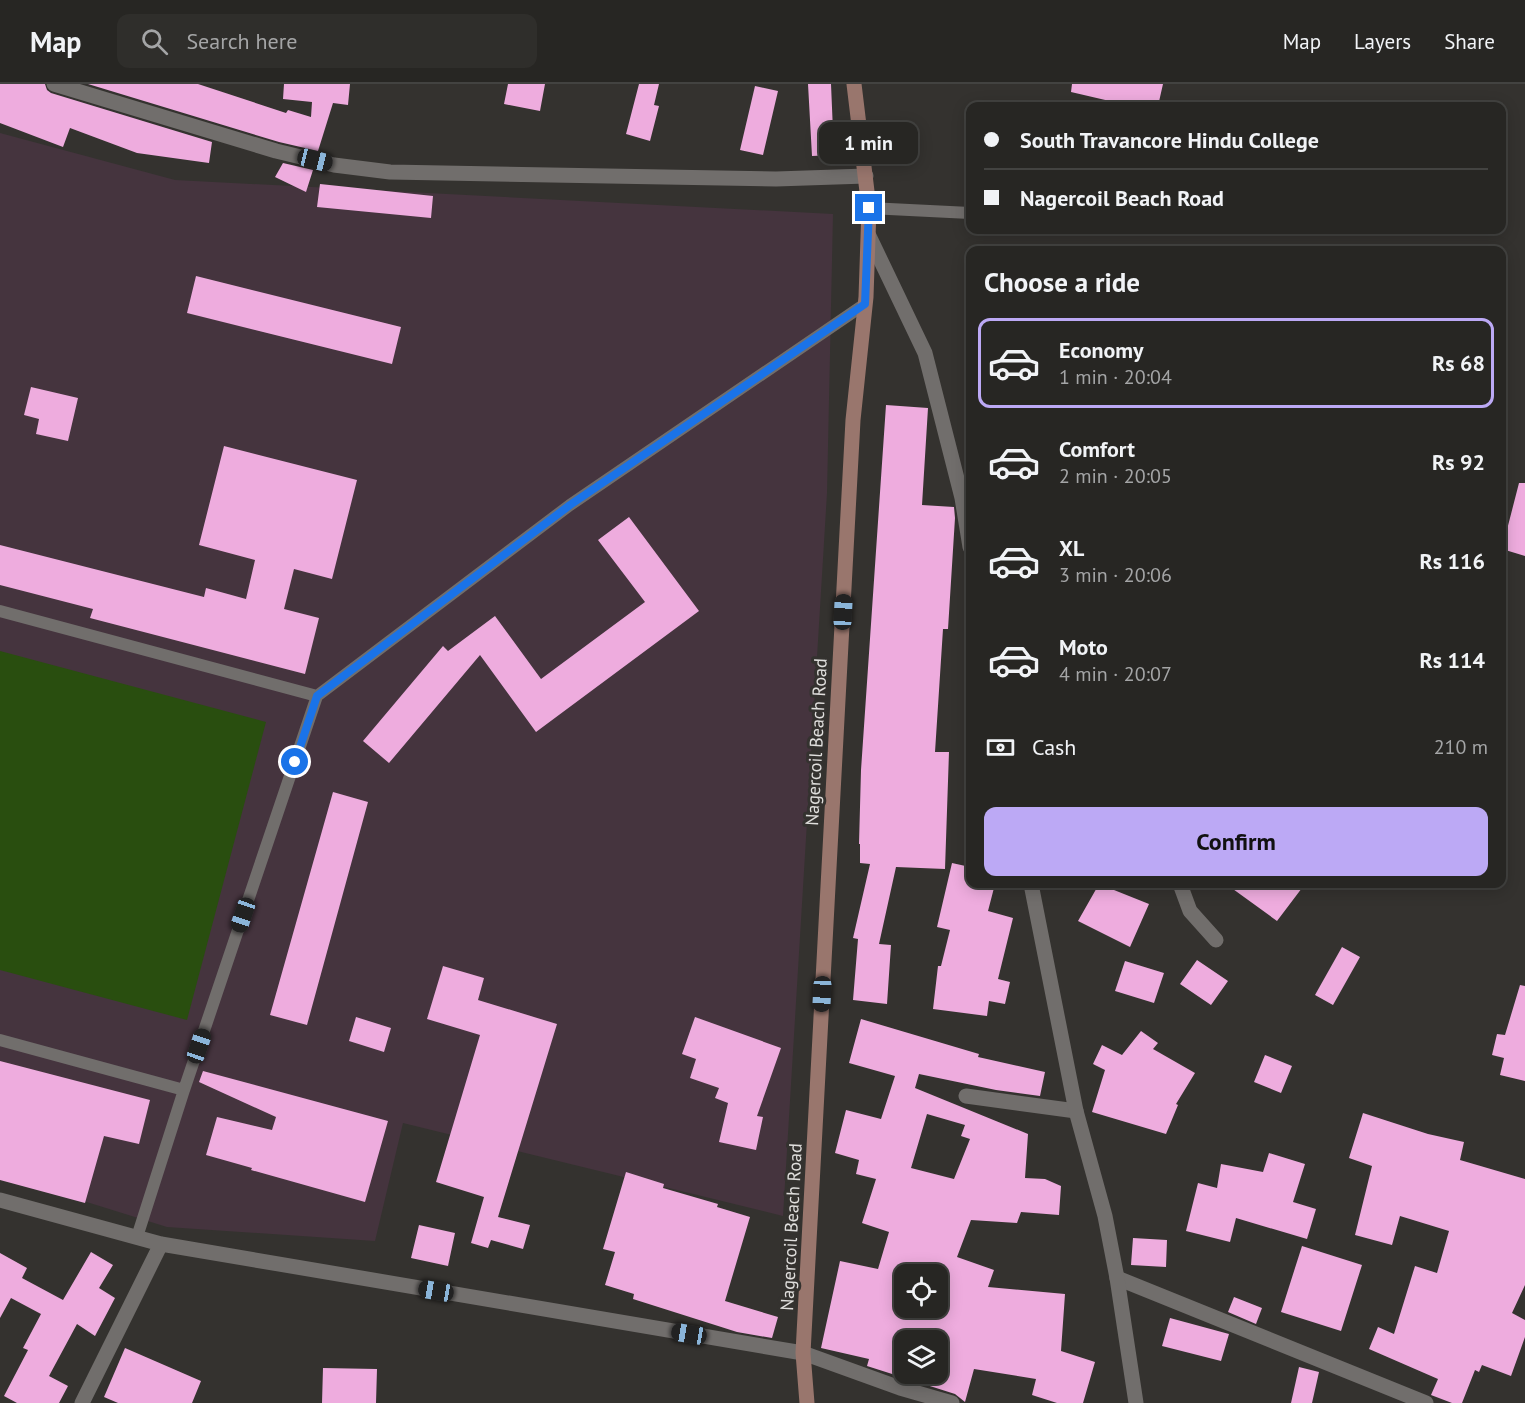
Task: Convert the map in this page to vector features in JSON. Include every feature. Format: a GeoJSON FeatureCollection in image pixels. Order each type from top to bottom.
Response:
{"type":"FeatureCollection","features":[{"type":"Feature","properties":{"kind":"main road","name":"Nagercoil Beach Road"},"geometry":{"type":"LineString","coordinates":[[807,1403],[803,1353],[852,432],[865,304],[869,208],[854,84]]}},
{"type":"Feature","properties":{"kind":"street"},"geometry":{"type":"LineString","coordinates":[[54,84],[276,151],[334,165],[390,172],[776,179],[866,176]]}},
{"type":"Feature","properties":{"kind":"street"},"geometry":{"type":"LineString","coordinates":[[868,236],[925,353],[966,500]]}},
{"type":"Feature","properties":{"kind":"street"},"geometry":{"type":"LineString","coordinates":[[1032,888],[1076,1111],[1105,1216],[1136,1403]]}},
{"type":"Feature","properties":{"kind":"street"},"geometry":{"type":"LineString","coordinates":[[1181,888],[1190,911],[1216,940]]}},
{"type":"Feature","properties":{"kind":"street"},"geometry":{"type":"LineString","coordinates":[[966,1096],[1076,1111]]}},
{"type":"Feature","properties":{"kind":"street"},"geometry":{"type":"LineString","coordinates":[[0,1200],[161,1244],[803,1353],[900,1388],[952,1403]]}},
{"type":"Feature","properties":{"kind":"street"},"geometry":{"type":"LineString","coordinates":[[82,1403],[161,1244]]}},
{"type":"Feature","properties":{"kind":"street"},"geometry":{"type":"LineString","coordinates":[[1117,1278],[1426,1403]]}},
{"type":"Feature","properties":{"kind":"lane"},"geometry":{"type":"LineString","coordinates":[[869,208],[966,213]]}},
{"type":"Feature","properties":{"kind":"lane"},"geometry":{"type":"LineString","coordinates":[[137,1237],[184,1090],[317,696],[570,505],[865,304]]}},
{"type":"Feature","properties":{"kind":"lane"},"geometry":{"type":"LineString","coordinates":[[0,611],[317,696]]}},
{"type":"Feature","properties":{"kind":"lane"},"geometry":{"type":"LineString","coordinates":[[0,1040],[184,1090]]}},
{"type":"Feature","properties":{"kind":"shaded area"},"geometry":{"type":"Polygon","coordinates":[[[0,133],[175,180],[833,214],[827,493],[783,1216],[403,1123],[375,1241],[167,1227],[0,1175],[0,133]]]}},
{"type":"Feature","properties":{"kind":"green space"},"geometry":{"type":"Polygon","coordinates":[[[0,651],[266,722],[187,1020],[0,970],[0,651]]]}},
{"type":"Feature","properties":{"kind":"building"},"geometry":{"type":"Polygon","coordinates":[[[0,84],[45,84],[51,93],[212,142],[209,163],[137,153],[70,128],[63,147],[0,123],[0,84]]]}},
{"type":"Feature","properties":{"kind":"building"},"geometry":{"type":"Polygon","coordinates":[[[88,84],[198,84],[286,113],[288,110],[311,117],[312,102],[283,99],[284,84],[350,84],[348,105],[333,103],[318,151],[279,142],[88,84]]]}},
{"type":"Feature","properties":{"kind":"building"},"geometry":{"type":"Polygon","coordinates":[[[508,84],[545,84],[540,111],[504,104],[508,84]]]}},
{"type":"Feature","properties":{"kind":"building"},"geometry":{"type":"Polygon","coordinates":[[[639,84],[659,84],[654,105],[659,106],[650,141],[626,134],[639,84]]]}},
{"type":"Feature","properties":{"kind":"building"},"geometry":{"type":"Polygon","coordinates":[[[808,84],[831,84],[834,155],[812,156],[808,84]]]}},
{"type":"Feature","properties":{"kind":"building"},"geometry":{"type":"Polygon","coordinates":[[[1072,84],[1163,84],[1159,102],[1114,102],[1071,92],[1072,84]]]}},
{"type":"Feature","properties":{"kind":"building"},"geometry":{"type":"Polygon","coordinates":[[[755,86],[778,91],[763,155],[740,150],[755,86]]]}},
{"type":"Feature","properties":{"kind":"building"},"geometry":{"type":"Polygon","coordinates":[[[283,163],[313,170],[306,192],[275,177],[283,163]]]}},
{"type":"Feature","properties":{"kind":"building"},"geometry":{"type":"Polygon","coordinates":[[[320,184],[433,196],[431,218],[317,207],[320,184]]]}},
{"type":"Feature","properties":{"kind":"building"},"geometry":{"type":"Polygon","coordinates":[[[196,276],[401,327],[392,364],[187,313],[196,276]]]}},
{"type":"Feature","properties":{"kind":"building"},"geometry":{"type":"Polygon","coordinates":[[[31,387],[78,398],[68,441],[36,434],[39,419],[24,415],[31,387]]]}},
{"type":"Feature","properties":{"kind":"building"},"geometry":{"type":"Polygon","coordinates":[[[886,405],[928,408],[922,505],[954,507],[955,518],[948,629],[943,629],[935,752],[949,752],[945,869],[896,867],[879,944],[891,945],[887,1004],[853,1000],[858,939],[853,938],[870,864],[860,863],[861,770],[886,405]]]}},
{"type":"Feature","properties":{"kind":"building"},"geometry":{"type":"Polygon","coordinates":[[[224,446],[357,480],[332,579],[294,569],[284,609],[319,618],[305,674],[90,618],[93,609],[0,585],[0,545],[204,597],[206,588],[246,599],[255,560],[199,545],[224,446]]]}},
{"type":"Feature","properties":{"kind":"building"},"geometry":{"type":"Polygon","coordinates":[[[1519,483],[1525,483],[1525,556],[1506,550],[1506,533],[1519,483]]]}},
{"type":"Feature","properties":{"kind":"building"},"geometry":{"type":"Polygon","coordinates":[[[629,517],[699,611],[536,732],[480,655],[389,763],[363,741],[443,646],[448,651],[495,616],[541,679],[645,602],[598,540],[629,517]]]}},
{"type":"Feature","properties":{"kind":"building"},"geometry":{"type":"Polygon","coordinates":[[[333,792],[368,802],[307,1025],[270,1015],[333,792]]]}},
{"type":"Feature","properties":{"kind":"building"},"geometry":{"type":"Polygon","coordinates":[[[952,863],[966,866],[966,888],[994,888],[988,911],[1013,918],[998,979],[1010,982],[1005,1004],[989,1001],[987,1016],[933,1009],[938,966],[941,966],[950,930],[937,927],[952,863]]]}},
{"type":"Feature","properties":{"kind":"building"},"geometry":{"type":"Polygon","coordinates":[[[1097,888],[1109,888],[1149,904],[1130,947],[1078,921],[1097,888]]]}},
{"type":"Feature","properties":{"kind":"building"},"geometry":{"type":"Polygon","coordinates":[[[1232,888],[1302,888],[1277,921],[1232,888]]]}},
{"type":"Feature","properties":{"kind":"building"},"geometry":{"type":"Polygon","coordinates":[[[1342,947],[1360,957],[1333,1005],[1315,995],[1342,947]]]}},
{"type":"Feature","properties":{"kind":"building"},"geometry":{"type":"Polygon","coordinates":[[[1197,960],[1228,981],[1211,1005],[1180,984],[1197,960]]]}},
{"type":"Feature","properties":{"kind":"building"},"geometry":{"type":"Polygon","coordinates":[[[1125,961],[1164,973],[1154,1003],[1115,991],[1125,961]]]}},
{"type":"Feature","properties":{"kind":"building"},"geometry":{"type":"Polygon","coordinates":[[[443,966],[484,978],[478,1000],[557,1024],[498,1217],[530,1225],[523,1249],[491,1240],[488,1248],[471,1243],[484,1197],[436,1182],[480,1035],[427,1019],[443,966]]]}},
{"type":"Feature","properties":{"kind":"building"},"geometry":{"type":"Polygon","coordinates":[[[1520,985],[1525,986],[1525,1081],[1500,1075],[1504,1058],[1492,1055],[1497,1034],[1505,1035],[1520,985]]]}},
{"type":"Feature","properties":{"kind":"building"},"geometry":{"type":"Polygon","coordinates":[[[356,1017],[391,1028],[384,1052],[349,1041],[356,1017]]]}},
{"type":"Feature","properties":{"kind":"building"},"geometry":{"type":"Polygon","coordinates":[[[695,1017],[781,1048],[757,1116],[763,1117],[756,1150],[719,1142],[728,1103],[715,1098],[719,1088],[690,1078],[696,1059],[682,1054],[695,1017]]]}},
{"type":"Feature","properties":{"kind":"building"},"geometry":{"type":"Polygon","coordinates":[[[861,1019],[979,1054],[978,1057],[1045,1072],[1040,1096],[996,1090],[919,1074],[915,1088],[1028,1134],[1025,1178],[1045,1179],[1061,1186],[1059,1215],[1021,1212],[1017,1223],[971,1220],[957,1257],[994,1270],[988,1287],[1065,1294],[1061,1351],[1095,1362],[1083,1403],[1057,1403],[1032,1395],[1036,1379],[974,1369],[965,1402],[955,1394],[924,1384],[948,1384],[948,1330],[894,1330],[894,1375],[867,1366],[869,1359],[821,1348],[840,1261],[878,1269],[889,1232],[862,1223],[876,1179],[856,1174],[859,1160],[835,1153],[846,1110],[881,1119],[895,1076],[849,1063],[861,1019]],[[927,1114],[911,1168],[954,1179],[970,1139],[961,1136],[965,1125],[927,1114]]]}},
{"type":"Feature","properties":{"kind":"building"},"geometry":{"type":"Polygon","coordinates":[[[1141,1031],[1158,1043],[1153,1049],[1195,1073],[1176,1104],[1178,1105],[1166,1134],[1092,1112],[1105,1070],[1093,1064],[1102,1045],[1122,1055],[1141,1031]]]}},
{"type":"Feature","properties":{"kind":"building"},"geometry":{"type":"Polygon","coordinates":[[[1265,1055],[1292,1066],[1281,1093],[1254,1082],[1265,1055]]]}},
{"type":"Feature","properties":{"kind":"building"},"geometry":{"type":"Polygon","coordinates":[[[0,1061],[150,1100],[139,1144],[104,1136],[85,1203],[0,1180],[0,1061]]]}},
{"type":"Feature","properties":{"kind":"building"},"geometry":{"type":"Polygon","coordinates":[[[203,1071],[388,1121],[365,1202],[206,1155],[217,1117],[272,1130],[276,1117],[199,1082],[203,1071]]]}},
{"type":"Feature","properties":{"kind":"building"},"geometry":{"type":"Polygon","coordinates":[[[1363,1113],[1428,1134],[1464,1142],[1460,1160],[1525,1179],[1525,1285],[1512,1313],[1525,1320],[1525,1337],[1511,1376],[1482,1365],[1479,1372],[1475,1370],[1462,1403],[1452,1403],[1431,1395],[1438,1379],[1369,1349],[1378,1327],[1394,1334],[1415,1266],[1437,1273],[1449,1231],[1400,1216],[1392,1245],[1355,1235],[1372,1166],[1349,1158],[1363,1113]]]}},
{"type":"Feature","properties":{"kind":"building"},"geometry":{"type":"Polygon","coordinates":[[[1269,1153],[1305,1164],[1293,1202],[1316,1209],[1307,1239],[1236,1218],[1230,1242],[1186,1231],[1198,1183],[1217,1188],[1221,1164],[1263,1172],[1269,1153]]]}},
{"type":"Feature","properties":{"kind":"building"},"geometry":{"type":"Polygon","coordinates":[[[626,1172],[664,1184],[663,1188],[718,1204],[717,1207],[750,1217],[725,1301],[778,1317],[772,1338],[737,1332],[633,1299],[634,1294],[605,1285],[615,1252],[603,1249],[626,1172]]]}},
{"type":"Feature","properties":{"kind":"building"},"geometry":{"type":"Polygon","coordinates":[[[419,1225],[455,1233],[448,1266],[411,1258],[419,1225]]]}},
{"type":"Feature","properties":{"kind":"building"},"geometry":{"type":"Polygon","coordinates":[[[1133,1238],[1167,1240],[1166,1267],[1131,1265],[1133,1238]]]}},
{"type":"Feature","properties":{"kind":"building"},"geometry":{"type":"Polygon","coordinates":[[[1302,1246],[1362,1265],[1341,1331],[1281,1312],[1302,1246]]]}},
{"type":"Feature","properties":{"kind":"building"},"geometry":{"type":"Polygon","coordinates":[[[91,1252],[113,1265],[99,1288],[115,1298],[95,1336],[77,1324],[49,1376],[68,1386],[59,1403],[17,1403],[4,1396],[28,1350],[23,1348],[41,1314],[11,1298],[0,1318],[0,1253],[27,1268],[22,1278],[63,1300],[91,1252]]]}},
{"type":"Feature","properties":{"kind":"building"},"geometry":{"type":"Polygon","coordinates":[[[1234,1297],[1262,1308],[1256,1324],[1228,1312],[1234,1297]]]}},
{"type":"Feature","properties":{"kind":"building"},"geometry":{"type":"Polygon","coordinates":[[[1170,1318],[1229,1334],[1221,1361],[1162,1346],[1170,1318]]]}},
{"type":"Feature","properties":{"kind":"building"},"geometry":{"type":"Polygon","coordinates":[[[125,1348],[201,1381],[192,1403],[118,1403],[104,1397],[125,1348]]]}},
{"type":"Feature","properties":{"kind":"building"},"geometry":{"type":"Polygon","coordinates":[[[1299,1367],[1319,1372],[1312,1403],[1291,1403],[1299,1367]]]}},
{"type":"Feature","properties":{"kind":"building"},"geometry":{"type":"Polygon","coordinates":[[[323,1368],[377,1369],[376,1403],[322,1403],[323,1368]]]}},
{"type":"Feature","properties":{"kind":"route"},"geometry":{"type":"LineString","coordinates":[[295,762],[317,696],[570,505],[865,304],[869,208]]}}]}
